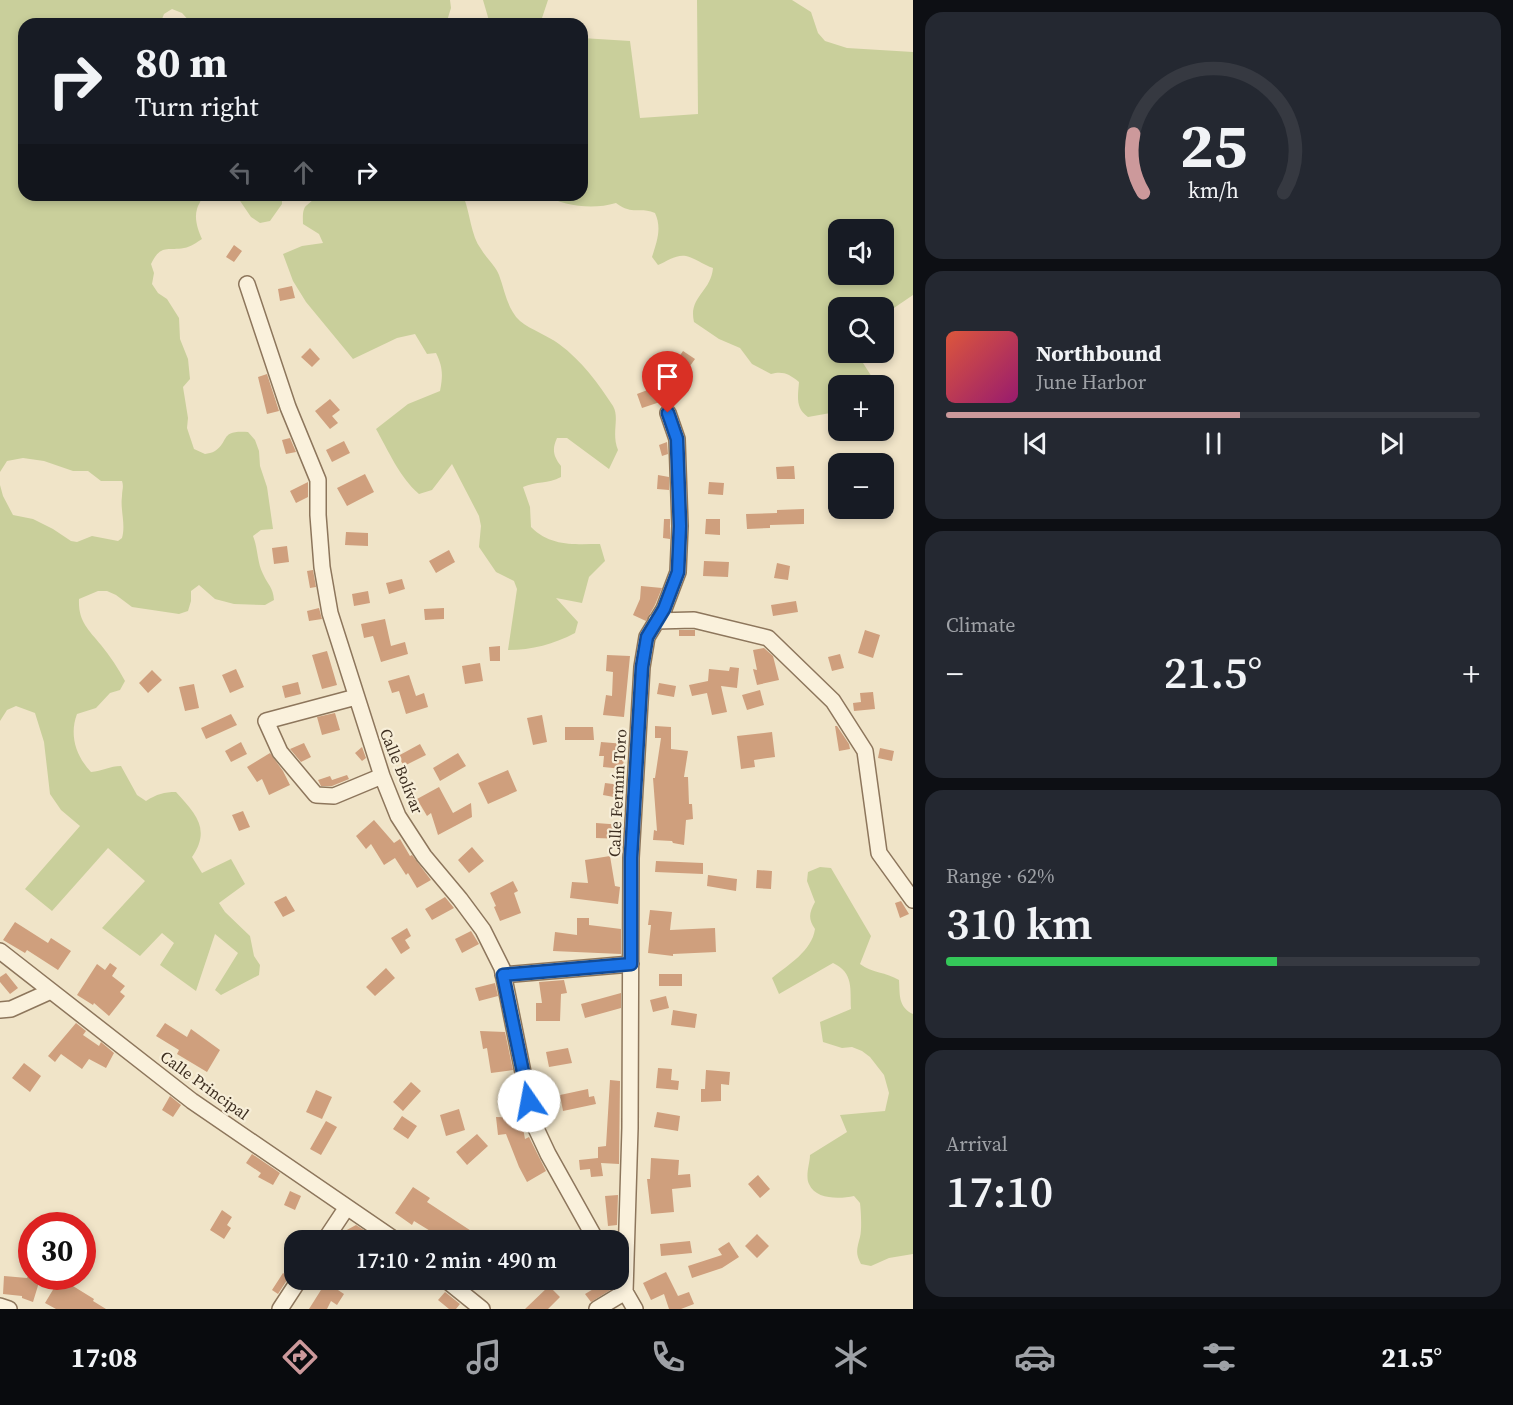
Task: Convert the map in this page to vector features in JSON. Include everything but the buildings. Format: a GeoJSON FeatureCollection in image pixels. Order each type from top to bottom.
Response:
{"type":"FeatureCollection","features":[{"type":"Feature","properties":{"kind":"street","name":"Calle Bolívar"},"geometry":{"type":"LineString","coordinates":[[247,284],[288,407],[318,480],[322,567],[330,613],[382,776],[398,816],[424,856],[483,930],[502,968],[533,1122],[590,1230]]}},
{"type":"Feature","properties":{"kind":"street","name":"Calle Fermín Toro"},"geometry":{"type":"LineString","coordinates":[[625,1230],[630,1128],[631,858],[642,667],[647,637],[664,609],[678,572],[680,526],[677,439],[668,413]]}},
{"type":"Feature","properties":{"kind":"street"},"geometry":{"type":"LineString","coordinates":[[656,621],[694,620],[768,638],[833,701],[865,751],[879,853],[913,900]]}},
{"type":"Feature","properties":{"kind":"street"},"geometry":{"type":"LineString","coordinates":[[356,697],[266,721],[280,752],[316,795],[334,795],[382,776]]}},
{"type":"Feature","properties":{"kind":"street","name":"Calle Principal"},"geometry":{"type":"LineString","coordinates":[[0,951],[192,1101],[380,1230]]}},
{"type":"Feature","properties":{"kind":"street"},"geometry":{"type":"LineString","coordinates":[[503,975],[631,964]]}},
{"type":"Feature","properties":{"kind":"street"},"geometry":{"type":"LineString","coordinates":[[0,1010],[11,1009],[51,991]]}},
{"type":"Feature","properties":{"kind":"street"},"geometry":{"type":"LineString","coordinates":[[332,1230],[347,1207]]}},
{"type":"Feature","properties":{"kind":"street"},"geometry":{"type":"LineString","coordinates":[[280,1309],[292,1290]]}},
{"type":"Feature","properties":{"kind":"street"},"geometry":{"type":"LineString","coordinates":[[458,1290],[482,1309]]}},
{"type":"Feature","properties":{"kind":"street"},"geometry":{"type":"LineString","coordinates":[[597,1309],[617,1290]]}},
{"type":"Feature","properties":{"kind":"street"},"geometry":{"type":"LineString","coordinates":[[625,1290],[635,1309]]}},
{"type":"Feature","properties":{"kind":"street"},"geometry":{"type":"LineString","coordinates":[[0,1306],[9,1309]]}},
{"type":"Feature","properties":{"kind":"green space"},"geometry":{"type":"Polygon","coordinates":[[[0,0],[450,0],[451,8],[448,18],[187,18],[182,13],[172,9],[164,14],[162,18],[18,18],[18,201],[200,201],[196,217],[202,239],[187,247],[158,253],[151,264],[154,273],[152,284],[158,293],[167,299],[179,318],[180,339],[188,359],[190,379],[183,387],[188,418],[187,428],[194,449],[205,454],[213,452],[220,447],[229,434],[248,432],[255,440],[259,451],[260,466],[267,487],[273,529],[261,530],[253,536],[261,569],[274,600],[265,605],[234,604],[215,599],[199,585],[191,591],[188,611],[179,614],[132,607],[107,591],[98,591],[79,599],[80,613],[85,624],[125,681],[120,690],[110,693],[96,708],[77,714],[74,737],[81,759],[91,772],[121,766],[137,795],[146,801],[161,794],[176,792],[199,822],[200,838],[192,857],[202,873],[231,859],[245,884],[219,903],[250,936],[254,956],[260,965],[259,975],[221,995],[215,990],[238,953],[215,934],[196,991],[160,965],[174,943],[162,933],[140,956],[102,928],[145,881],[108,848],[52,911],[25,889],[80,826],[61,810],[50,794],[44,742],[35,713],[16,706],[7,710],[0,721],[0,485],[13,515],[33,519],[71,541],[77,542],[92,536],[118,541],[122,538],[123,485],[122,481],[101,481],[88,471],[73,471],[44,461],[23,458],[7,461],[0,472],[0,0]]]}},
{"type":"Feature","properties":{"kind":"green space"},"geometry":{"type":"Polygon","coordinates":[[[483,0],[548,0],[542,18],[488,18],[483,0]]]}},
{"type":"Feature","properties":{"kind":"green space"},"geometry":{"type":"Polygon","coordinates":[[[697,0],[792,0],[811,12],[818,33],[825,41],[847,48],[913,52],[913,295],[894,308],[894,297],[828,297],[828,363],[863,363],[871,375],[828,375],[828,413],[808,417],[799,406],[799,382],[786,374],[771,374],[752,364],[740,348],[719,339],[694,322],[694,306],[708,283],[713,268],[686,256],[672,258],[658,265],[652,257],[658,229],[655,213],[627,209],[616,203],[579,206],[558,201],[588,201],[588,38],[630,41],[640,118],[698,114],[697,0]]]}},
{"type":"Feature","properties":{"kind":"green space"},"geometry":{"type":"Polygon","coordinates":[[[240,201],[282,201],[270,221],[260,223],[251,217],[240,201]]]}},
{"type":"Feature","properties":{"kind":"green space"},"geometry":{"type":"Polygon","coordinates":[[[311,201],[465,201],[478,244],[497,271],[509,305],[516,316],[524,324],[559,344],[575,358],[613,406],[616,416],[615,438],[618,450],[609,469],[567,438],[557,438],[554,452],[561,466],[561,477],[523,487],[530,507],[531,527],[539,533],[563,543],[600,544],[605,561],[589,577],[582,603],[556,598],[578,622],[575,633],[543,646],[508,650],[517,589],[514,581],[496,572],[479,547],[481,526],[479,516],[452,464],[432,490],[419,494],[406,480],[376,429],[408,404],[440,391],[442,376],[436,353],[427,354],[415,334],[397,338],[353,359],[306,302],[293,281],[283,254],[302,246],[323,243],[319,234],[303,224],[306,206],[311,201]]]}},
{"type":"Feature","properties":{"kind":"green space"},"geometry":{"type":"Polygon","coordinates":[[[820,867],[831,868],[871,936],[860,964],[899,980],[902,1004],[913,1014],[913,1254],[889,1258],[871,1266],[861,1264],[857,1254],[861,1229],[860,1203],[854,1196],[835,1198],[817,1193],[809,1184],[808,1173],[810,1155],[847,1132],[840,1115],[885,1111],[889,1093],[884,1075],[870,1057],[862,1051],[823,1042],[820,1022],[851,1009],[850,982],[840,967],[833,963],[779,994],[772,978],[804,951],[813,937],[815,929],[810,916],[815,902],[807,881],[808,872],[820,867]]]}},
{"type":"Feature","properties":{"kind":"route"},"geometry":{"type":"LineString","coordinates":[[529,1101],[503,975],[631,964],[631,858],[642,667],[647,637],[664,609],[678,572],[680,526],[677,439],[668,413]]}}]}
